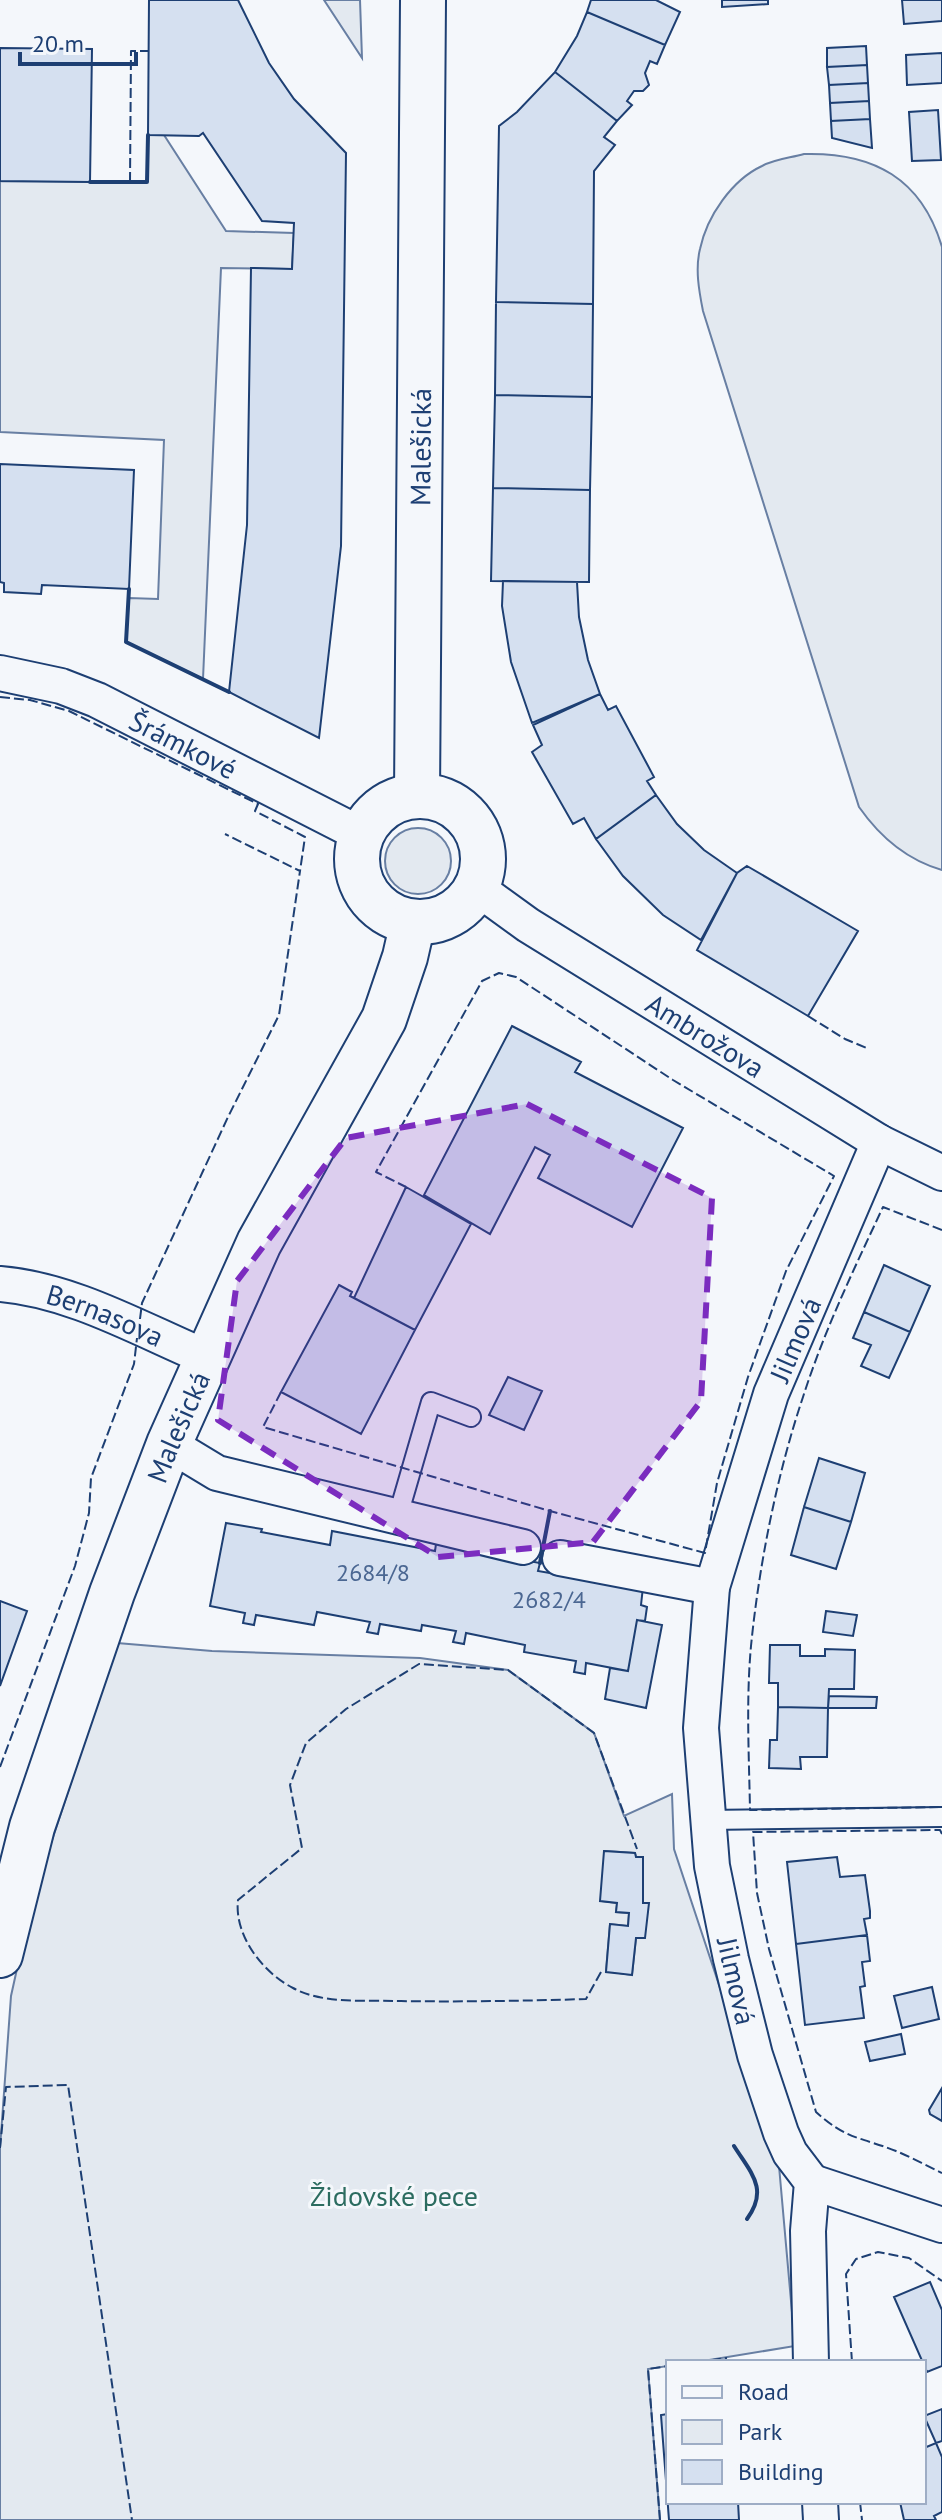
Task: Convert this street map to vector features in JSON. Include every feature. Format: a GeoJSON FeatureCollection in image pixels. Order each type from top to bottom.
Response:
{"type":"FeatureCollection","features":[{"type":"Feature","properties":{"kind":"street","name":"Malešická"},"geometry":{"type":"LineString","coordinates":[[417,795],[423,0]]}},
{"type":"Feature","properties":{"kind":"street","name":"Šrámkové"},"geometry":{"type":"LineString","coordinates":[[0,673],[61,686],[97,700],[360,834]]}},
{"type":"Feature","properties":{"kind":"street"},"geometry":{"type":"LineString","coordinates":[[417,795],[439,798],[458,808],[474,824],[482,845],[483,867],[477,888],[465,904],[449,916],[413,922],[391,915],[373,902],[361,882],[356,860],[360,834],[382,808],[398,799],[417,795]]}},
{"type":"Feature","properties":{"kind":"street","name":"Ambrožova"},"geometry":{"type":"LineString","coordinates":[[477,888],[528,925],[879,1142],[942,1173]]}},
{"type":"Feature","properties":{"kind":"street","name":"Malešická"},"geometry":{"type":"LineString","coordinates":[[0,1955],[32,1827],[112,1593],[169,1444],[259,1243],[384,1019],[413,922]]}},
{"type":"Feature","properties":{"kind":"street","name":"Jilmová"},"geometry":{"type":"LineString","coordinates":[[812,2182],[790,2153],[755,2055],[723,1924],[707,1820],[701,1728],[712,1587],[771,1394],[879,1142]]}},
{"type":"Feature","properties":{"kind":"street","name":"Bernasova"},"geometry":{"type":"LineString","coordinates":[[0,1284],[17,1285],[81,1303],[208,1358]]}},
{"type":"Feature","properties":{"kind":"street"},"geometry":{"type":"LineString","coordinates":[[169,1444],[217,1473],[397,1519],[523,1547]]}},
{"type":"Feature","properties":{"kind":"street"},"geometry":{"type":"LineString","coordinates":[[560,1558],[712,1587]]}},
{"type":"Feature","properties":{"kind":"street"},"geometry":{"type":"LineString","coordinates":[[811,2360],[808,2231],[812,2182],[942,2225]]}},
{"type":"Feature","properties":{"kind":"lane"},"geometry":{"type":"LineString","coordinates":[[397,1519],[431,1402],[471,1417]]}},
{"type":"Feature","properties":{"kind":"lane"},"geometry":{"type":"LineString","coordinates":[[707,1820],[942,1817]]}},
{"type":"Feature","properties":{"kind":"highlighted area"},"geometry":{"type":"Polygon","coordinates":[[[527,1104],[712,1198],[701,1401],[593,1542],[438,1557],[218,1420],[237,1281],[346,1138],[527,1104]]]}},
{"type":"Feature","properties":{"kind":"green space"},"geometry":{"type":"Polygon","coordinates":[[[324,0],[360,0],[362,58],[324,0]]]}},
{"type":"Feature","properties":{"kind":"green space"},"geometry":{"type":"Polygon","coordinates":[[[148,135],[164,135],[226,231],[294,233],[292,269],[221,268],[203,679],[126,642],[129,598],[158,599],[164,440],[0,432],[0,181],[147,182],[148,135]]]}},
{"type":"Feature","properties":{"kind":"green space"},"geometry":{"type":"Polygon","coordinates":[[[804,154],[852,158],[892,174],[922,204],[942,247],[942,870],[917,860],[895,846],[859,807],[703,311],[698,272],[700,249],[708,224],[722,200],[751,172],[772,162],[804,154]]]}},
{"type":"Feature","properties":{"kind":"green space"},"geometry":{"type":"Polygon","coordinates":[[[412,828],[424,828],[436,833],[446,843],[451,861],[449,874],[436,889],[424,894],[412,894],[400,889],[390,879],[385,867],[385,855],[390,843],[400,833],[412,828]]]}},
{"type":"Feature","properties":{"kind":"green space","name":"Židovské pece"},"geometry":{"type":"Polygon","coordinates":[[[117,1643],[212,1651],[420,1658],[508,1670],[594,1733],[624,1816],[672,1794],[674,1849],[779,2166],[795,2346],[709,2360],[666,2360],[666,2366],[648,2369],[660,2520],[0,2520],[0,2148],[11,1996],[32,1901],[117,1643]],[[605,1851],[601,1901],[617,1903],[616,1912],[629,1913],[628,1926],[610,1924],[606,1971],[632,1975],[636,1938],[648,1903],[643,1903],[643,1858],[636,1857],[635,1853],[605,1851]]]}},
{"type":"Feature","properties":{"kind":"building"},"geometry":{"type":"Polygon","coordinates":[[[149,0],[238,0],[269,63],[294,99],[346,153],[341,546],[319,738],[229,692],[247,525],[251,268],[292,269],[294,223],[262,221],[203,133],[199,136],[148,135],[149,0]]]}},
{"type":"Feature","properties":{"kind":"building"},"geometry":{"type":"Polygon","coordinates":[[[591,0],[656,0],[680,12],[665,45],[587,12],[591,0]]]}},
{"type":"Feature","properties":{"kind":"building"},"geometry":{"type":"Polygon","coordinates":[[[722,0],[768,0],[768,4],[722,7],[722,0]]]}},
{"type":"Feature","properties":{"kind":"building"},"geometry":{"type":"Polygon","coordinates":[[[902,0],[942,0],[942,21],[904,24],[902,0]]]}},
{"type":"Feature","properties":{"kind":"building"},"geometry":{"type":"Polygon","coordinates":[[[587,12],[665,45],[657,64],[650,61],[645,73],[649,85],[643,91],[634,91],[627,101],[632,105],[617,121],[555,72],[577,36],[587,12]]]}},
{"type":"Feature","properties":{"kind":"building"},"geometry":{"type":"Polygon","coordinates":[[[866,46],[867,65],[827,67],[827,48],[866,46]]]}},
{"type":"Feature","properties":{"kind":"building"},"geometry":{"type":"Polygon","coordinates":[[[0,48],[92,49],[90,182],[0,181],[0,48]]]}},
{"type":"Feature","properties":{"kind":"building"},"geometry":{"type":"Polygon","coordinates":[[[942,53],[942,83],[907,85],[906,55],[942,53]]]}},
{"type":"Feature","properties":{"kind":"building"},"geometry":{"type":"Polygon","coordinates":[[[867,65],[868,83],[829,85],[827,67],[867,65]]]}},
{"type":"Feature","properties":{"kind":"building"},"geometry":{"type":"Polygon","coordinates":[[[555,72],[617,121],[604,137],[615,145],[594,171],[593,304],[496,302],[499,126],[517,112],[555,72]]]}},
{"type":"Feature","properties":{"kind":"building"},"geometry":{"type":"Polygon","coordinates":[[[868,83],[869,101],[830,103],[829,85],[868,83]]]}},
{"type":"Feature","properties":{"kind":"building"},"geometry":{"type":"Polygon","coordinates":[[[869,101],[870,119],[831,121],[830,103],[869,101]]]}},
{"type":"Feature","properties":{"kind":"building"},"geometry":{"type":"Polygon","coordinates":[[[938,110],[941,160],[912,161],[909,112],[938,110]]]}},
{"type":"Feature","properties":{"kind":"building"},"geometry":{"type":"Polygon","coordinates":[[[870,119],[872,148],[832,138],[831,121],[870,119]]]}},
{"type":"Feature","properties":{"kind":"building"},"geometry":{"type":"Polygon","coordinates":[[[496,302],[593,304],[592,397],[495,395],[496,302]]]}},
{"type":"Feature","properties":{"kind":"building"},"geometry":{"type":"Polygon","coordinates":[[[495,395],[592,397],[590,490],[493,488],[495,395]]]}},
{"type":"Feature","properties":{"kind":"building"},"geometry":{"type":"Polygon","coordinates":[[[0,464],[134,470],[129,589],[42,585],[41,594],[4,592],[4,583],[0,582],[0,464]]]}},
{"type":"Feature","properties":{"kind":"building"},"geometry":{"type":"Polygon","coordinates":[[[493,488],[590,490],[589,582],[491,581],[493,488]]]}},
{"type":"Feature","properties":{"kind":"building"},"geometry":{"type":"Polygon","coordinates":[[[503,581],[577,582],[579,617],[588,660],[600,694],[532,723],[511,662],[502,606],[503,581]]]}},
{"type":"Feature","properties":{"kind":"building"},"geometry":{"type":"Polygon","coordinates":[[[600,694],[608,710],[616,706],[654,777],[647,781],[656,795],[596,839],[584,818],[573,824],[532,752],[542,745],[533,725],[600,694]]]}},
{"type":"Feature","properties":{"kind":"building"},"geometry":{"type":"Polygon","coordinates":[[[656,795],[677,824],[704,850],[737,873],[701,940],[663,915],[623,876],[596,839],[656,795]]]}},
{"type":"Feature","properties":{"kind":"building"},"geometry":{"type":"Polygon","coordinates":[[[747,866],[858,931],[808,1016],[697,950],[737,873],[747,866]]]}},
{"type":"Feature","properties":{"kind":"building"},"geometry":{"type":"Polygon","coordinates":[[[512,1026],[581,1062],[575,1072],[683,1128],[632,1227],[538,1178],[550,1155],[535,1147],[490,1234],[424,1195],[512,1026]]]}},
{"type":"Feature","properties":{"kind":"building"},"geometry":{"type":"Polygon","coordinates":[[[406,1187],[471,1224],[415,1330],[354,1298],[406,1187]]]}},
{"type":"Feature","properties":{"kind":"building"},"geometry":{"type":"Polygon","coordinates":[[[884,1265],[930,1286],[910,1332],[864,1312],[884,1265]]]}},
{"type":"Feature","properties":{"kind":"building"},"geometry":{"type":"Polygon","coordinates":[[[339,1285],[352,1292],[350,1296],[415,1330],[361,1434],[281,1392],[339,1285]]]}},
{"type":"Feature","properties":{"kind":"building"},"geometry":{"type":"Polygon","coordinates":[[[864,1312],[910,1332],[889,1378],[861,1366],[871,1345],[853,1338],[864,1312]]]}},
{"type":"Feature","properties":{"kind":"building"},"geometry":{"type":"Polygon","coordinates":[[[508,1377],[542,1391],[524,1430],[489,1415],[508,1377]]]}},
{"type":"Feature","properties":{"kind":"building"},"geometry":{"type":"Polygon","coordinates":[[[819,1458],[865,1473],[851,1522],[804,1507],[819,1458]]]}},
{"type":"Feature","properties":{"kind":"building"},"geometry":{"type":"Polygon","coordinates":[[[804,1507],[851,1522],[836,1569],[791,1555],[804,1507]]]}},
{"type":"Feature","properties":{"kind":"building"},"geometry":{"type":"Polygon","coordinates":[[[226,1523],[330,1545],[332,1531],[435,1551],[436,1544],[540,1563],[538,1571],[643,1587],[641,1605],[647,1607],[645,1621],[637,1620],[628,1671],[586,1663],[585,1674],[574,1672],[576,1661],[524,1652],[525,1645],[466,1633],[464,1644],[453,1642],[456,1631],[422,1625],[421,1631],[380,1624],[378,1634],[367,1632],[370,1622],[317,1612],[314,1625],[256,1615],[254,1625],[243,1623],[245,1613],[210,1606],[226,1523]]]}},
{"type":"Feature","properties":{"kind":"building"},"geometry":{"type":"Polygon","coordinates":[[[0,1601],[27,1611],[0,1686],[0,1601]]]}},
{"type":"Feature","properties":{"kind":"building"},"geometry":{"type":"Polygon","coordinates":[[[826,1611],[857,1615],[853,1636],[823,1632],[826,1611]]]}},
{"type":"Feature","properties":{"kind":"building"},"geometry":{"type":"Polygon","coordinates":[[[637,1620],[662,1625],[646,1708],[605,1699],[610,1668],[628,1671],[637,1620]]]}},
{"type":"Feature","properties":{"kind":"building"},"geometry":{"type":"Polygon","coordinates":[[[770,1645],[800,1645],[800,1656],[825,1656],[825,1649],[855,1650],[854,1689],[829,1689],[828,1708],[778,1707],[778,1683],[769,1683],[770,1645]]]}},
{"type":"Feature","properties":{"kind":"building"},"geometry":{"type":"Polygon","coordinates":[[[829,1696],[877,1697],[876,1708],[828,1708],[829,1696]]]}},
{"type":"Feature","properties":{"kind":"building"},"geometry":{"type":"Polygon","coordinates":[[[778,1707],[828,1708],[827,1757],[800,1757],[801,1769],[769,1768],[770,1740],[777,1740],[778,1707]]]}},
{"type":"Feature","properties":{"kind":"building"},"geometry":{"type":"Polygon","coordinates":[[[604,1851],[635,1853],[636,1857],[643,1857],[643,1903],[649,1903],[645,1938],[636,1938],[632,1975],[606,1972],[610,1924],[628,1926],[629,1913],[616,1912],[617,1903],[600,1901],[604,1851]]]}},
{"type":"Feature","properties":{"kind":"building"},"geometry":{"type":"Polygon","coordinates":[[[837,1857],[840,1877],[865,1875],[870,1911],[870,1918],[864,1919],[867,1935],[796,1944],[787,1862],[837,1857]]]}},
{"type":"Feature","properties":{"kind":"building"},"geometry":{"type":"Polygon","coordinates":[[[867,1935],[870,1961],[862,1962],[865,1986],[860,1987],[864,2018],[805,2025],[796,1944],[867,1935]]]}},
{"type":"Feature","properties":{"kind":"building"},"geometry":{"type":"Polygon","coordinates":[[[932,1987],[939,2019],[902,2028],[894,1996],[932,1987]]]}},
{"type":"Feature","properties":{"kind":"building"},"geometry":{"type":"Polygon","coordinates":[[[901,2034],[905,2054],[870,2061],[865,2042],[901,2034]]]}},
{"type":"Feature","properties":{"kind":"building"},"geometry":{"type":"Polygon","coordinates":[[[942,2088],[942,2121],[930,2114],[929,2110],[942,2088]]]}},
{"type":"Feature","properties":{"kind":"building"},"geometry":{"type":"Polygon","coordinates":[[[930,2282],[942,2310],[942,2366],[927,2372],[926,2360],[922,2360],[894,2297],[930,2282]]]}},
{"type":"Feature","properties":{"kind":"building"},"geometry":{"type":"Polygon","coordinates":[[[942,2409],[942,2441],[936,2443],[926,2415],[942,2409]]]}},
{"type":"Feature","properties":{"kind":"building"},"geometry":{"type":"Polygon","coordinates":[[[666,2414],[666,2481],[661,2415],[666,2414]]]}},
{"type":"Feature","properties":{"kind":"building"},"geometry":{"type":"Polygon","coordinates":[[[936,2443],[942,2457],[942,2512],[934,2516],[936,2520],[904,2520],[900,2504],[926,2504],[926,2447],[936,2443]]]}},
{"type":"Feature","properties":{"kind":"building"},"geometry":{"type":"Polygon","coordinates":[[[668,2504],[738,2504],[739,2520],[669,2520],[668,2504]]]}},
{"type":"Feature","properties":{"kind":"fence"},"geometry":{"type":"LineString","coordinates":[[130,182],[131,51],[149,51]]}},
{"type":"Feature","properties":{"kind":"fence"},"geometry":{"type":"LineString","coordinates":[[0,697],[30,700],[69,711],[258,804],[255,811],[305,837],[300,871]]}},
{"type":"Feature","properties":{"kind":"fence"},"geometry":{"type":"LineString","coordinates":[[140,1319],[142,1303],[279,1015],[300,871],[225,834]]}},
{"type":"Feature","properties":{"kind":"fence"},"geometry":{"type":"LineString","coordinates":[[281,1392],[263,1427],[705,1553],[717,1483],[748,1377],[786,1271],[834,1176],[673,1080],[516,977],[499,973],[482,981],[376,1172],[406,1187]]}},
{"type":"Feature","properties":{"kind":"fence"},"geometry":{"type":"LineString","coordinates":[[808,1016],[845,1039],[869,1049]]}},
{"type":"Feature","properties":{"kind":"fence"},"geometry":{"type":"LineString","coordinates":[[942,1230],[883,1207],[830,1324],[794,1426],[770,1520],[754,1615],[748,1707],[750,1810],[942,1807]]}},
{"type":"Feature","properties":{"kind":"fence"},"geometry":{"type":"LineString","coordinates":[[0,1767],[75,1566],[89,1513],[91,1478],[134,1364],[137,1338]]}},
{"type":"Feature","properties":{"kind":"fence"},"geometry":{"type":"LineString","coordinates":[[601,1972],[586,1999],[420,2001],[317,1997],[282,1981],[252,1951],[241,1926],[238,1900],[302,1848],[290,1785],[306,1743],[346,1709],[419,1664],[508,1670],[594,1733],[637,1849]]}},
{"type":"Feature","properties":{"kind":"fence"},"geometry":{"type":"LineString","coordinates":[[942,1834],[940,1830],[753,1832],[757,1893],[769,1949],[816,2112],[854,2137],[896,2151],[942,2173]]}},
{"type":"Feature","properties":{"kind":"fence"},"geometry":{"type":"LineString","coordinates":[[0,2148],[6,2087],[68,2085],[132,2520]]}},
{"type":"Feature","properties":{"kind":"fence"},"geometry":{"type":"LineString","coordinates":[[852,2360],[846,2274],[856,2259],[878,2252],[909,2258],[942,2281]]}},
{"type":"Feature","properties":{"kind":"fence"},"geometry":{"type":"LineString","coordinates":[[712,2360],[727,2358]]}},
{"type":"Feature","properties":{"kind":"fence"},"geometry":{"type":"LineString","coordinates":[[660,2520],[648,2369],[666,2366]]}},
{"type":"Feature","properties":{"kind":"fence"},"geometry":{"type":"LineString","coordinates":[[860,2504],[862,2520]]}},
{"type":"Feature","properties":{"kind":"wall"},"geometry":{"type":"LineString","coordinates":[[90,182],[147,182],[148,135]]}},
{"type":"Feature","properties":{"kind":"wall"},"geometry":{"type":"LineString","coordinates":[[129,589],[126,642],[229,692]]}},
{"type":"Feature","properties":{"kind":"wall"},"geometry":{"type":"LineString","coordinates":[[540,1563],[550,1511]]}},
{"type":"Feature","properties":{"kind":"wall"},"geometry":{"type":"LineString","coordinates":[[734,2146],[751,2173],[757,2190],[757,2199],[747,2219]]}}]}
